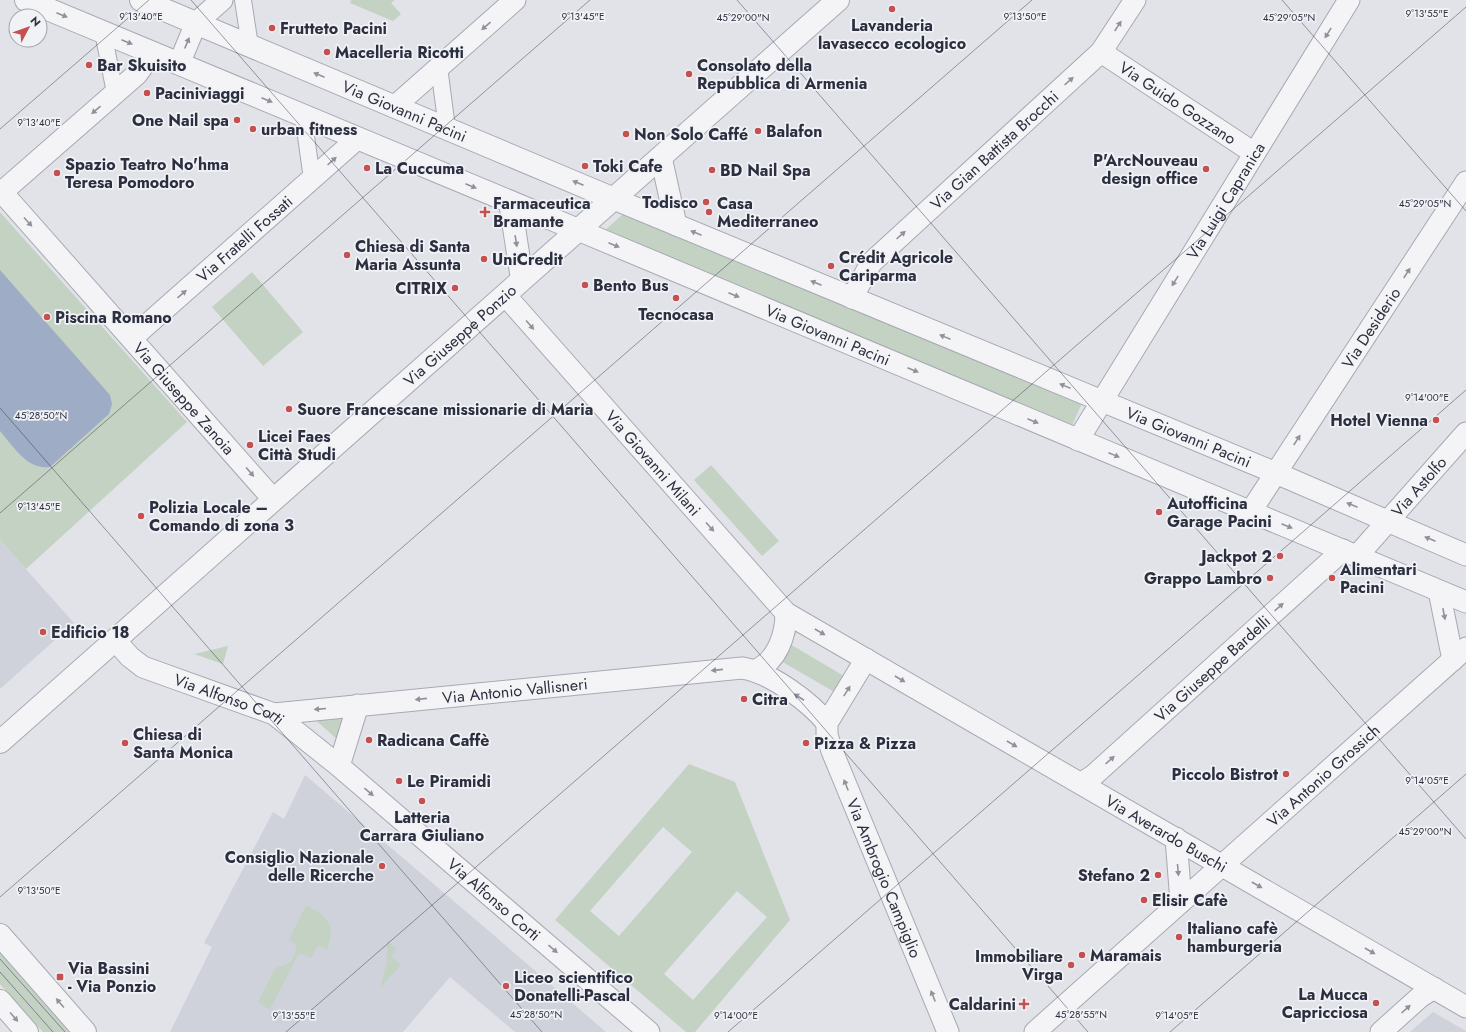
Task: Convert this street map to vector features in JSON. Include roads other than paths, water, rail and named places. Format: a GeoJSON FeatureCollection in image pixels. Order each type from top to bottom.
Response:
{"type":"FeatureCollection","features":[{"type":"Feature","properties":{"kind":"street","name":"Via Giovanni Pacini"},"geometry":{"type":"LineString","coordinates":[[26,0],[1466,602]]}},
{"type":"Feature","properties":{"kind":"street","name":"Via Giovanni Pacini"},"geometry":{"type":"LineString","coordinates":[[141,0],[676,225],[1101,402],[1276,473],[1466,555]]}},
{"type":"Feature","properties":{"kind":"street"},"geometry":{"type":"LineString","coordinates":[[179,64],[196,23],[222,0]]}},
{"type":"Feature","properties":{"kind":"street"},"geometry":{"type":"LineString","coordinates":[[243,0],[250,46]]}},
{"type":"Feature","properties":{"kind":"street"},"geometry":{"type":"LineString","coordinates":[[394,107],[515,0]]}},
{"type":"Feature","properties":{"kind":"street"},"geometry":{"type":"LineString","coordinates":[[578,230],[838,0]]}},
{"type":"Feature","properties":{"kind":"street","name":"Via Gian Battista Brocchi"},"geometry":{"type":"LineString","coordinates":[[852,298],[870,263],[1101,52],[1135,0]]}},
{"type":"Feature","properties":{"kind":"street","name":"Via Luigi Capranica"},"geometry":{"type":"LineString","coordinates":[[1101,402],[1349,0]]}},
{"type":"Feature","properties":{"kind":"street"},"geometry":{"type":"LineString","coordinates":[[103,32],[115,93]]}},
{"type":"Feature","properties":{"kind":"street"},"geometry":{"type":"LineString","coordinates":[[1,191],[137,74],[152,52]]}},
{"type":"Feature","properties":{"kind":"street","name":"Via Guido Gozzano"},"geometry":{"type":"LineString","coordinates":[[1101,52],[1254,153]]}},
{"type":"Feature","properties":{"kind":"street"},"geometry":{"type":"LineString","coordinates":[[439,67],[447,128]]}},
{"type":"Feature","properties":{"kind":"street"},"geometry":{"type":"LineString","coordinates":[[303,115],[312,179]]}},
{"type":"Feature","properties":{"kind":"street","name":"Via Fratelli Fossati"},"geometry":{"type":"LineString","coordinates":[[132,338],[357,139]]}},
{"type":"Feature","properties":{"kind":"street"},"geometry":{"type":"LineString","coordinates":[[661,157],[676,225]]}},
{"type":"Feature","properties":{"kind":"street","name":"Via Desiderio"},"geometry":{"type":"LineString","coordinates":[[1276,473],[1466,182]]}},
{"type":"Feature","properties":{"kind":"street","name":"Via Giuseppe Zanoia"},"geometry":{"type":"LineString","coordinates":[[1,191],[273,499]]}},
{"type":"Feature","properties":{"kind":"street"},"geometry":{"type":"LineString","coordinates":[[510,202],[522,280]]}},
{"type":"Feature","properties":{"kind":"street","name":"Via Giuseppe Ponzio"},"geometry":{"type":"LineString","coordinates":[[0,742],[578,230]]}},
{"type":"Feature","properties":{"kind":"street","name":"Via Giovanni Milani"},"geometry":{"type":"LineString","coordinates":[[505,295],[786,613],[866,659]]}},
{"type":"Feature","properties":{"kind":"street"},"geometry":{"type":"LineString","coordinates":[[1078,440],[1101,402]]}},
{"type":"Feature","properties":{"kind":"street","name":"Via Astolfo"},"geometry":{"type":"LineString","coordinates":[[1387,521],[1466,433]]}},
{"type":"Feature","properties":{"kind":"street"},"geometry":{"type":"LineString","coordinates":[[1251,511],[1276,473]]}},
{"type":"Feature","properties":{"kind":"street"},"geometry":{"type":"LineString","coordinates":[[1350,553],[1387,521]]}},
{"type":"Feature","properties":{"kind":"street","name":"Via Giuseppe Bardelli"},"geometry":{"type":"LineString","coordinates":[[1079,782],[1085,781],[1094,775],[1350,553]]}},
{"type":"Feature","properties":{"kind":"street"},"geometry":{"type":"LineString","coordinates":[[1439,591],[1463,652]]}},
{"type":"Feature","properties":{"kind":"street"},"geometry":{"type":"LineString","coordinates":[[756,670],[765,666],[773,657],[784,634],[786,613]]}},
{"type":"Feature","properties":{"kind":"street","name":"Via Alfonso Corti"},"geometry":{"type":"LineString","coordinates":[[115,640],[140,666],[274,714],[340,766],[649,1032]]}},
{"type":"Feature","properties":{"kind":"street","name":"Via Antonio Grossich"},"geometry":{"type":"LineString","coordinates":[[1035,1032],[1181,902],[1224,866],[1463,652]]}},
{"type":"Feature","properties":{"kind":"street"},"geometry":{"type":"LineString","coordinates":[[756,670],[811,705],[827,723],[866,659]]}},
{"type":"Feature","properties":{"kind":"street","name":"Via Averardo Buschi"},"geometry":{"type":"LineString","coordinates":[[866,659],[1466,1007]]}},
{"type":"Feature","properties":{"kind":"street","name":"Via Antonio Vallisneri"},"geometry":{"type":"LineString","coordinates":[[274,714],[724,669],[742,668],[756,670]]}},
{"type":"Feature","properties":{"kind":"street"},"geometry":{"type":"LineString","coordinates":[[340,766],[358,705]]}},
{"type":"Feature","properties":{"kind":"street","name":"Via Ambrogio Campiglio"},"geometry":{"type":"LineString","coordinates":[[827,723],[827,735],[832,751],[948,1032]]}},
{"type":"Feature","properties":{"kind":"street"},"geometry":{"type":"LineString","coordinates":[[1176,838],[1181,902]]}},
{"type":"Feature","properties":{"kind":"street"},"geometry":{"type":"LineString","coordinates":[[0,935],[85,1032]]}},
{"type":"Feature","properties":{"kind":"street"},"geometry":{"type":"LineString","coordinates":[[1381,1032],[1420,997],[1434,988]]}},
{"type":"Feature","properties":{"kind":"street"},"geometry":{"type":"LineString","coordinates":[[0,1001],[27,1032]]}},
{"type":"Feature","properties":{"kind":"water","name":"Piscina Romano"},"geometry":{"type":"Polygon","coordinates":[[[0,270],[110,395],[112,404],[109,414],[50,467],[34,465],[28,461],[16,450],[0,431],[0,270]]]}},
{"type":"Feature","properties":{"kind":"tram line"},"geometry":{"type":"LineString","coordinates":[[0,959],[65,1032]]}},
{"type":"Feature","properties":{"kind":"tram line"},"geometry":{"type":"LineString","coordinates":[[0,972],[53,1032]]}},
{"type":"Feature","properties":{"kind":"place","name":"Lavanderia lavasecco ecologico"},"geometry":{"type":"Point","coordinates":[892,9]}},
{"type":"Feature","properties":{"kind":"place","name":"Frutteto Pacini"},"geometry":{"type":"Point","coordinates":[272,28]}},
{"type":"Feature","properties":{"kind":"place","name":"Macelleria Ricotti"},"geometry":{"type":"Point","coordinates":[327,52]}},
{"type":"Feature","properties":{"kind":"place","name":"Bar Skuisito"},"geometry":{"type":"Point","coordinates":[89,65]}},
{"type":"Feature","properties":{"kind":"place","name":"Consolato della Repubblica di Armenia"},"geometry":{"type":"Point","coordinates":[689,74]}},
{"type":"Feature","properties":{"kind":"place","name":"Paciniviaggi"},"geometry":{"type":"Point","coordinates":[147,93]}},
{"type":"Feature","properties":{"kind":"place","name":"One Nail spa"},"geometry":{"type":"Point","coordinates":[237,120]}},
{"type":"Feature","properties":{"kind":"place","name":"urban fitness"},"geometry":{"type":"Point","coordinates":[253,129]}},
{"type":"Feature","properties":{"kind":"place","name":"Balafon"},"geometry":{"type":"Point","coordinates":[758,131]}},
{"type":"Feature","properties":{"kind":"place","name":"Non Solo Caffé"},"geometry":{"type":"Point","coordinates":[626,134]}},
{"type":"Feature","properties":{"kind":"place","name":"Toki Cafe"},"geometry":{"type":"Point","coordinates":[585,166]}},
{"type":"Feature","properties":{"kind":"place","name":"La Cuccuma"},"geometry":{"type":"Point","coordinates":[367,168]}},
{"type":"Feature","properties":{"kind":"place","name":"P'ArcNouveau design office"},"geometry":{"type":"Point","coordinates":[1206,169]}},
{"type":"Feature","properties":{"kind":"place","name":"BD Nail Spa"},"geometry":{"type":"Point","coordinates":[712,170]}},
{"type":"Feature","properties":{"kind":"place","name":"Spazio Teatro No'hma Teresa Pomodoro"},"geometry":{"type":"Point","coordinates":[57,173]}},
{"type":"Feature","properties":{"kind":"place","name":"Todisco"},"geometry":{"type":"Point","coordinates":[706,202]}},
{"type":"Feature","properties":{"kind":"place","name":"Farmaceutica Bramante"},"geometry":{"type":"Point","coordinates":[485,212]}},
{"type":"Feature","properties":{"kind":"place","name":"Casa Mediterraneo"},"geometry":{"type":"Point","coordinates":[709,212]}},
{"type":"Feature","properties":{"kind":"place","name":"Chiesa di Santa Maria Assunta"},"geometry":{"type":"Point","coordinates":[347,255]}},
{"type":"Feature","properties":{"kind":"place","name":"UniCredit"},"geometry":{"type":"Point","coordinates":[484,259]}},
{"type":"Feature","properties":{"kind":"place","name":"Crédit Agricole Cariparma"},"geometry":{"type":"Point","coordinates":[831,266]}},
{"type":"Feature","properties":{"kind":"place","name":"Bento Bus"},"geometry":{"type":"Point","coordinates":[585,285]}},
{"type":"Feature","properties":{"kind":"place","name":"CITRIX"},"geometry":{"type":"Point","coordinates":[455,288]}},
{"type":"Feature","properties":{"kind":"place","name":"Tecnocasa"},"geometry":{"type":"Point","coordinates":[676,298]}},
{"type":"Feature","properties":{"kind":"place","name":"Piscina Romano"},"geometry":{"type":"Point","coordinates":[47,317]}},
{"type":"Feature","properties":{"kind":"place","name":"Suore Francescane missionarie di Maria"},"geometry":{"type":"Point","coordinates":[289,409]}},
{"type":"Feature","properties":{"kind":"place","name":"Hotel Vienna"},"geometry":{"type":"Point","coordinates":[1436,420]}},
{"type":"Feature","properties":{"kind":"place","name":"Licei Faes Città Studi"},"geometry":{"type":"Point","coordinates":[250,445]}},
{"type":"Feature","properties":{"kind":"place","name":"Autofficina Garage Pacini"},"geometry":{"type":"Point","coordinates":[1159,512]}},
{"type":"Feature","properties":{"kind":"place","name":"Polizia Locale – Comando di zona 3"},"geometry":{"type":"Point","coordinates":[141,516]}},
{"type":"Feature","properties":{"kind":"place","name":"Jackpot 2"},"geometry":{"type":"Point","coordinates":[1280,556]}},
{"type":"Feature","properties":{"kind":"place","name":"Grappo Lambro"},"geometry":{"type":"Point","coordinates":[1270,578]}},
{"type":"Feature","properties":{"kind":"place","name":"Alimentari Pacini"},"geometry":{"type":"Point","coordinates":[1332,578]}},
{"type":"Feature","properties":{"kind":"place","name":"Edificio 18"},"geometry":{"type":"Point","coordinates":[43,632]}},
{"type":"Feature","properties":{"kind":"place","name":"Citra"},"geometry":{"type":"Point","coordinates":[744,699]}},
{"type":"Feature","properties":{"kind":"place","name":"Radicana Caffè"},"geometry":{"type":"Point","coordinates":[369,740]}},
{"type":"Feature","properties":{"kind":"place","name":"Chiesa di Santa Monica"},"geometry":{"type":"Point","coordinates":[125,743]}},
{"type":"Feature","properties":{"kind":"place","name":"Pizza & Pizza"},"geometry":{"type":"Point","coordinates":[806,743]}},
{"type":"Feature","properties":{"kind":"place","name":"Piccolo Bistrot"},"geometry":{"type":"Point","coordinates":[1286,774]}},
{"type":"Feature","properties":{"kind":"place","name":"Le Piramidi"},"geometry":{"type":"Point","coordinates":[399,781]}},
{"type":"Feature","properties":{"kind":"place","name":"Latteria Carrara Giuliano"},"geometry":{"type":"Point","coordinates":[422,801]}},
{"type":"Feature","properties":{"kind":"place","name":"Consiglio Nazionale delle Ricerche"},"geometry":{"type":"Point","coordinates":[382,866]}},
{"type":"Feature","properties":{"kind":"place","name":"Stefano 2"},"geometry":{"type":"Point","coordinates":[1158,875]}},
{"type":"Feature","properties":{"kind":"place","name":"Elisir Cafè"},"geometry":{"type":"Point","coordinates":[1144,900]}},
{"type":"Feature","properties":{"kind":"place","name":"Italiano cafè hamburgeria"},"geometry":{"type":"Point","coordinates":[1179,937]}},
{"type":"Feature","properties":{"kind":"place","name":"Maramais"},"geometry":{"type":"Point","coordinates":[1082,955]}},
{"type":"Feature","properties":{"kind":"place","name":"Immobiliare Virga"},"geometry":{"type":"Point","coordinates":[1071,965]}},
{"type":"Feature","properties":{"kind":"place","name":"Via Bassini - Via Ponzio"},"geometry":{"type":"Point","coordinates":[60,977]}},
{"type":"Feature","properties":{"kind":"place","name":"Liceo scientifico Donatelli-Pascal"},"geometry":{"type":"Point","coordinates":[506,986]}},
{"type":"Feature","properties":{"kind":"place","name":"La Mucca Capricciosa"},"geometry":{"type":"Point","coordinates":[1376,1003]}},
{"type":"Feature","properties":{"kind":"place","name":"Caldarini"},"geometry":{"type":"Point","coordinates":[1024,1004]}}]}
